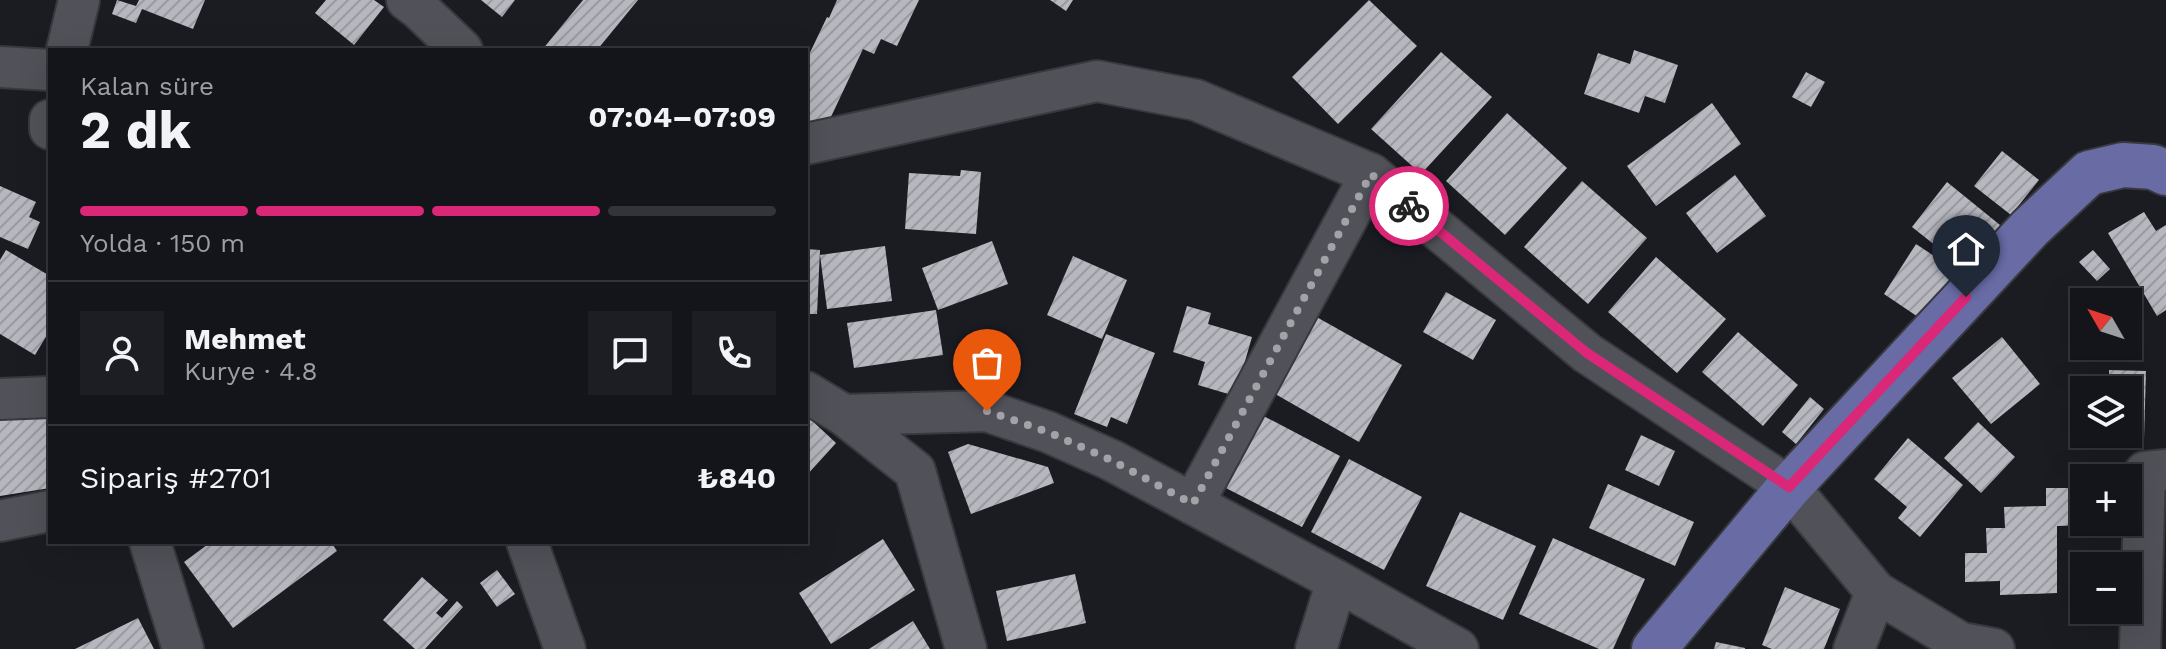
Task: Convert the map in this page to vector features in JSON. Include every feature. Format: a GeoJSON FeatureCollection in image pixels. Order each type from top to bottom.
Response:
{"type":"FeatureCollection","features":[{"type":"Feature","properties":{"kind":"main road"},"geometry":{"type":"LineString","coordinates":[[1654,649],[1789,487],[2030,228],[2089,173],[2123,165],[2153,167],[2166,173]]}},
{"type":"Feature","properties":{"kind":"street"},"geometry":{"type":"LineString","coordinates":[[67,48],[79,0]]}},
{"type":"Feature","properties":{"kind":"street"},"geometry":{"type":"LineString","coordinates":[[417,21],[459,48]]}},
{"type":"Feature","properties":{"kind":"street"},"geometry":{"type":"LineString","coordinates":[[0,67],[48,70]]}},
{"type":"Feature","properties":{"kind":"street"},"geometry":{"type":"LineString","coordinates":[[808,144],[1097,81],[1196,100],[1371,174],[1587,353],[1789,487],[1876,592],[1961,643],[1994,649]]}},
{"type":"Feature","properties":{"kind":"street"},"geometry":{"type":"LineString","coordinates":[[1193,504],[1371,174]]}},
{"type":"Feature","properties":{"kind":"street"},"geometry":{"type":"LineString","coordinates":[[808,393],[844,415],[915,471],[966,649]]}},
{"type":"Feature","properties":{"kind":"street"},"geometry":{"type":"LineString","coordinates":[[0,399],[48,397]]}},
{"type":"Feature","properties":{"kind":"street"},"geometry":{"type":"LineString","coordinates":[[844,415],[987,411],[1048,432],[1111,460],[1458,649]]}},
{"type":"Feature","properties":{"kind":"street"},"geometry":{"type":"LineString","coordinates":[[2140,649],[2145,472],[2166,470]]}},
{"type":"Feature","properties":{"kind":"street"},"geometry":{"type":"LineString","coordinates":[[0,521],[48,511]]}},
{"type":"Feature","properties":{"kind":"street"},"geometry":{"type":"LineString","coordinates":[[154,544],[183,649]]}},
{"type":"Feature","properties":{"kind":"street"},"geometry":{"type":"LineString","coordinates":[[528,544],[565,649]]}},
{"type":"Feature","properties":{"kind":"street"},"geometry":{"type":"LineString","coordinates":[[1316,649],[1337,581]]}},
{"type":"Feature","properties":{"kind":"street"},"geometry":{"type":"LineString","coordinates":[[1854,649],[1876,592]]}},
{"type":"Feature","properties":{"kind":"building"},"geometry":{"type":"Polygon","coordinates":[[[117,0],[136,6],[139,0],[205,0],[193,29],[142,9],[136,23],[112,14],[117,0]]]}},
{"type":"Feature","properties":{"kind":"building"},"geometry":{"type":"Polygon","coordinates":[[[326,0],[374,0],[384,7],[354,45],[315,13],[326,0]]]}},
{"type":"Feature","properties":{"kind":"building"},"geometry":{"type":"Polygon","coordinates":[[[481,0],[515,0],[502,17],[481,0]]]}},
{"type":"Feature","properties":{"kind":"building"},"geometry":{"type":"Polygon","coordinates":[[[583,0],[638,0],[599,48],[544,48],[583,0]]]}},
{"type":"Feature","properties":{"kind":"building"},"geometry":{"type":"Polygon","coordinates":[[[837,0],[919,0],[897,46],[881,39],[874,54],[863,49],[821,138],[808,132],[808,57],[837,0]]]}},
{"type":"Feature","properties":{"kind":"building"},"geometry":{"type":"Polygon","coordinates":[[[1050,0],[1073,0],[1066,11],[1050,0]]]}},
{"type":"Feature","properties":{"kind":"building"},"geometry":{"type":"Polygon","coordinates":[[[1369,0],[1417,46],[1338,124],[1292,77],[1369,0]]]}},
{"type":"Feature","properties":{"kind":"building"},"geometry":{"type":"Polygon","coordinates":[[[1634,50],[1678,65],[1665,103],[1645,96],[1639,113],[1584,94],[1598,53],[1630,64],[1634,50]]]}},
{"type":"Feature","properties":{"kind":"building"},"geometry":{"type":"Polygon","coordinates":[[[1441,52],[1492,97],[1421,174],[1371,129],[1441,52]]]}},
{"type":"Feature","properties":{"kind":"building"},"geometry":{"type":"Polygon","coordinates":[[[1806,72],[1825,82],[1811,107],[1792,97],[1806,72]]]}},
{"type":"Feature","properties":{"kind":"building"},"geometry":{"type":"Polygon","coordinates":[[[1712,103],[1741,144],[1656,206],[1627,166],[1712,103]]]}},
{"type":"Feature","properties":{"kind":"building"},"geometry":{"type":"Polygon","coordinates":[[[1507,113],[1567,168],[1505,235],[1446,181],[1507,113]]]}},
{"type":"Feature","properties":{"kind":"building"},"geometry":{"type":"Polygon","coordinates":[[[2002,151],[2039,180],[2011,215],[1974,186],[2002,151]]]}},
{"type":"Feature","properties":{"kind":"building"},"geometry":{"type":"Polygon","coordinates":[[[961,170],[981,172],[976,234],[905,229],[909,173],[960,176],[961,170]]]}},
{"type":"Feature","properties":{"kind":"building"},"geometry":{"type":"Polygon","coordinates":[[[1735,175],[1766,216],[1717,253],[1686,213],[1735,175]]]}},
{"type":"Feature","properties":{"kind":"building"},"geometry":{"type":"Polygon","coordinates":[[[1582,181],[1647,238],[1588,304],[1524,247],[1582,181]]]}},
{"type":"Feature","properties":{"kind":"building"},"geometry":{"type":"Polygon","coordinates":[[[1947,182],[2000,225],[1965,269],[1912,227],[1947,182]]]}},
{"type":"Feature","properties":{"kind":"building"},"geometry":{"type":"Polygon","coordinates":[[[0,186],[36,202],[29,217],[40,222],[28,249],[0,237],[0,186]]]}},
{"type":"Feature","properties":{"kind":"building"},"geometry":{"type":"Polygon","coordinates":[[[2144,212],[2156,231],[2166,225],[2166,310],[2157,316],[2108,233],[2144,212]]]}},
{"type":"Feature","properties":{"kind":"building"},"geometry":{"type":"Polygon","coordinates":[[[992,241],[1008,284],[938,310],[922,268],[992,241]]]}},
{"type":"Feature","properties":{"kind":"building"},"geometry":{"type":"Polygon","coordinates":[[[1916,244],[1963,275],[1930,325],[1884,294],[1916,244]]]}},
{"type":"Feature","properties":{"kind":"building"},"geometry":{"type":"Polygon","coordinates":[[[885,246],[892,301],[827,309],[820,255],[885,246]]]}},
{"type":"Feature","properties":{"kind":"building"},"geometry":{"type":"Polygon","coordinates":[[[808,249],[820,250],[817,314],[810,314],[809,346],[808,249]]]}},
{"type":"Feature","properties":{"kind":"building"},"geometry":{"type":"Polygon","coordinates":[[[6,250],[48,275],[48,333],[35,355],[0,334],[0,260],[6,250]]]}},
{"type":"Feature","properties":{"kind":"building"},"geometry":{"type":"Polygon","coordinates":[[[2093,250],[2110,269],[2097,281],[2079,262],[2093,250]]]}},
{"type":"Feature","properties":{"kind":"building"},"geometry":{"type":"Polygon","coordinates":[[[1073,256],[1127,280],[1102,339],[1047,315],[1073,256]]]}},
{"type":"Feature","properties":{"kind":"building"},"geometry":{"type":"Polygon","coordinates":[[[1656,257],[1726,319],[1677,373],[1608,312],[1656,257]]]}},
{"type":"Feature","properties":{"kind":"building"},"geometry":{"type":"Polygon","coordinates":[[[1446,292],[1496,320],[1473,360],[1423,332],[1446,292]]]}},
{"type":"Feature","properties":{"kind":"building"},"geometry":{"type":"Polygon","coordinates":[[[1187,306],[1211,313],[1208,324],[1252,337],[1235,396],[1198,385],[1205,362],[1173,352],[1187,306]]]}},
{"type":"Feature","properties":{"kind":"building"},"geometry":{"type":"Polygon","coordinates":[[[936,310],[943,355],[854,368],[847,323],[936,310]]]}},
{"type":"Feature","properties":{"kind":"building"},"geometry":{"type":"Polygon","coordinates":[[[1313,315],[1402,365],[1359,442],[1270,391],[1313,315]]]}},
{"type":"Feature","properties":{"kind":"building"},"geometry":{"type":"Polygon","coordinates":[[[1738,332],[1798,385],[1763,426],[1702,372],[1738,332]]]}},
{"type":"Feature","properties":{"kind":"building"},"geometry":{"type":"Polygon","coordinates":[[[1106,334],[1155,353],[1127,424],[1111,417],[1107,427],[1074,414],[1106,334]]]}},
{"type":"Feature","properties":{"kind":"building"},"geometry":{"type":"Polygon","coordinates":[[[2002,337],[2040,384],[1991,424],[1952,378],[2002,337]]]}},
{"type":"Feature","properties":{"kind":"building"},"geometry":{"type":"Polygon","coordinates":[[[2109,370],[2146,371],[2144,439],[2142,376],[2109,376],[2109,370]]]}},
{"type":"Feature","properties":{"kind":"building"},"geometry":{"type":"Polygon","coordinates":[[[1810,397],[1824,409],[1796,444],[1782,432],[1810,397]]]}},
{"type":"Feature","properties":{"kind":"building"},"geometry":{"type":"Polygon","coordinates":[[[1256,412],[1340,456],[1302,527],[1218,484],[1256,412]]]}},
{"type":"Feature","properties":{"kind":"building"},"geometry":{"type":"Polygon","coordinates":[[[0,416],[48,418],[48,488],[0,496],[0,416]]]}},
{"type":"Feature","properties":{"kind":"building"},"geometry":{"type":"Polygon","coordinates":[[[808,417],[836,443],[808,474],[808,417]]]}},
{"type":"Feature","properties":{"kind":"building"},"geometry":{"type":"Polygon","coordinates":[[[1978,422],[2015,457],[1981,493],[1944,458],[1978,422]]]}},
{"type":"Feature","properties":{"kind":"building"},"geometry":{"type":"Polygon","coordinates":[[[1641,435],[1675,451],[1659,486],[1625,470],[1641,435]]]}},
{"type":"Feature","properties":{"kind":"building"},"geometry":{"type":"Polygon","coordinates":[[[1908,438],[1963,485],[1920,537],[1898,518],[1907,507],[1874,479],[1908,438]]]}},
{"type":"Feature","properties":{"kind":"building"},"geometry":{"type":"Polygon","coordinates":[[[968,444],[1048,467],[1054,483],[971,514],[948,452],[968,444]]]}},
{"type":"Feature","properties":{"kind":"building"},"geometry":{"type":"Polygon","coordinates":[[[1349,459],[1422,497],[1384,570],[1311,532],[1349,459]]]}},
{"type":"Feature","properties":{"kind":"building"},"geometry":{"type":"Polygon","coordinates":[[[1608,484],[1694,522],[1675,566],[1589,528],[1608,484]]]}},
{"type":"Feature","properties":{"kind":"building"},"geometry":{"type":"Polygon","coordinates":[[[2046,488],[2070,488],[2070,526],[2057,526],[2057,593],[2000,595],[2000,581],[1965,582],[1965,553],[1987,553],[1986,528],[2005,528],[2004,507],[2046,506],[2046,488]]]}},
{"type":"Feature","properties":{"kind":"building"},"geometry":{"type":"Polygon","coordinates":[[[1460,512],[1536,546],[1503,620],[1426,586],[1460,512]]]}},
{"type":"Feature","properties":{"kind":"building"},"geometry":{"type":"Polygon","coordinates":[[[1553,538],[1645,579],[1613,649],[1599,649],[1519,614],[1553,538]]]}},
{"type":"Feature","properties":{"kind":"building"},"geometry":{"type":"Polygon","coordinates":[[[883,539],[915,590],[831,644],[799,593],[883,539]]]}},
{"type":"Feature","properties":{"kind":"building"},"geometry":{"type":"Polygon","coordinates":[[[208,544],[332,544],[337,551],[233,628],[184,562],[208,544]]]}},
{"type":"Feature","properties":{"kind":"building"},"geometry":{"type":"Polygon","coordinates":[[[497,570],[515,594],[497,607],[480,583],[497,570]]]}},
{"type":"Feature","properties":{"kind":"building"},"geometry":{"type":"Polygon","coordinates":[[[1075,574],[1086,623],[1007,641],[996,591],[1075,574]]]}},
{"type":"Feature","properties":{"kind":"building"},"geometry":{"type":"Polygon","coordinates":[[[422,577],[448,600],[436,613],[442,618],[457,601],[463,607],[425,649],[415,649],[383,620],[422,577]]]}},
{"type":"Feature","properties":{"kind":"building"},"geometry":{"type":"Polygon","coordinates":[[[1785,587],[1840,609],[1824,649],[1772,649],[1762,645],[1785,587]]]}},
{"type":"Feature","properties":{"kind":"building"},"geometry":{"type":"Polygon","coordinates":[[[138,618],[154,649],[75,649],[138,618]]]}},
{"type":"Feature","properties":{"kind":"building"},"geometry":{"type":"Polygon","coordinates":[[[913,621],[930,649],[869,649],[913,621]]]}},
{"type":"Feature","properties":{"kind":"building"},"geometry":{"type":"Polygon","coordinates":[[[1716,642],[1745,648],[1745,649],[1714,649],[1716,642]]]}},
{"type":"Feature","properties":{"kind":"way so far"},"geometry":{"type":"LineString","coordinates":[[987,411],[1048,432],[1111,460],[1193,504],[1371,174],[1409,206]]}},
{"type":"Feature","properties":{"kind":"route"},"geometry":{"type":"LineString","coordinates":[[1409,206],[1587,353],[1789,487],[1966,297]]}}]}
